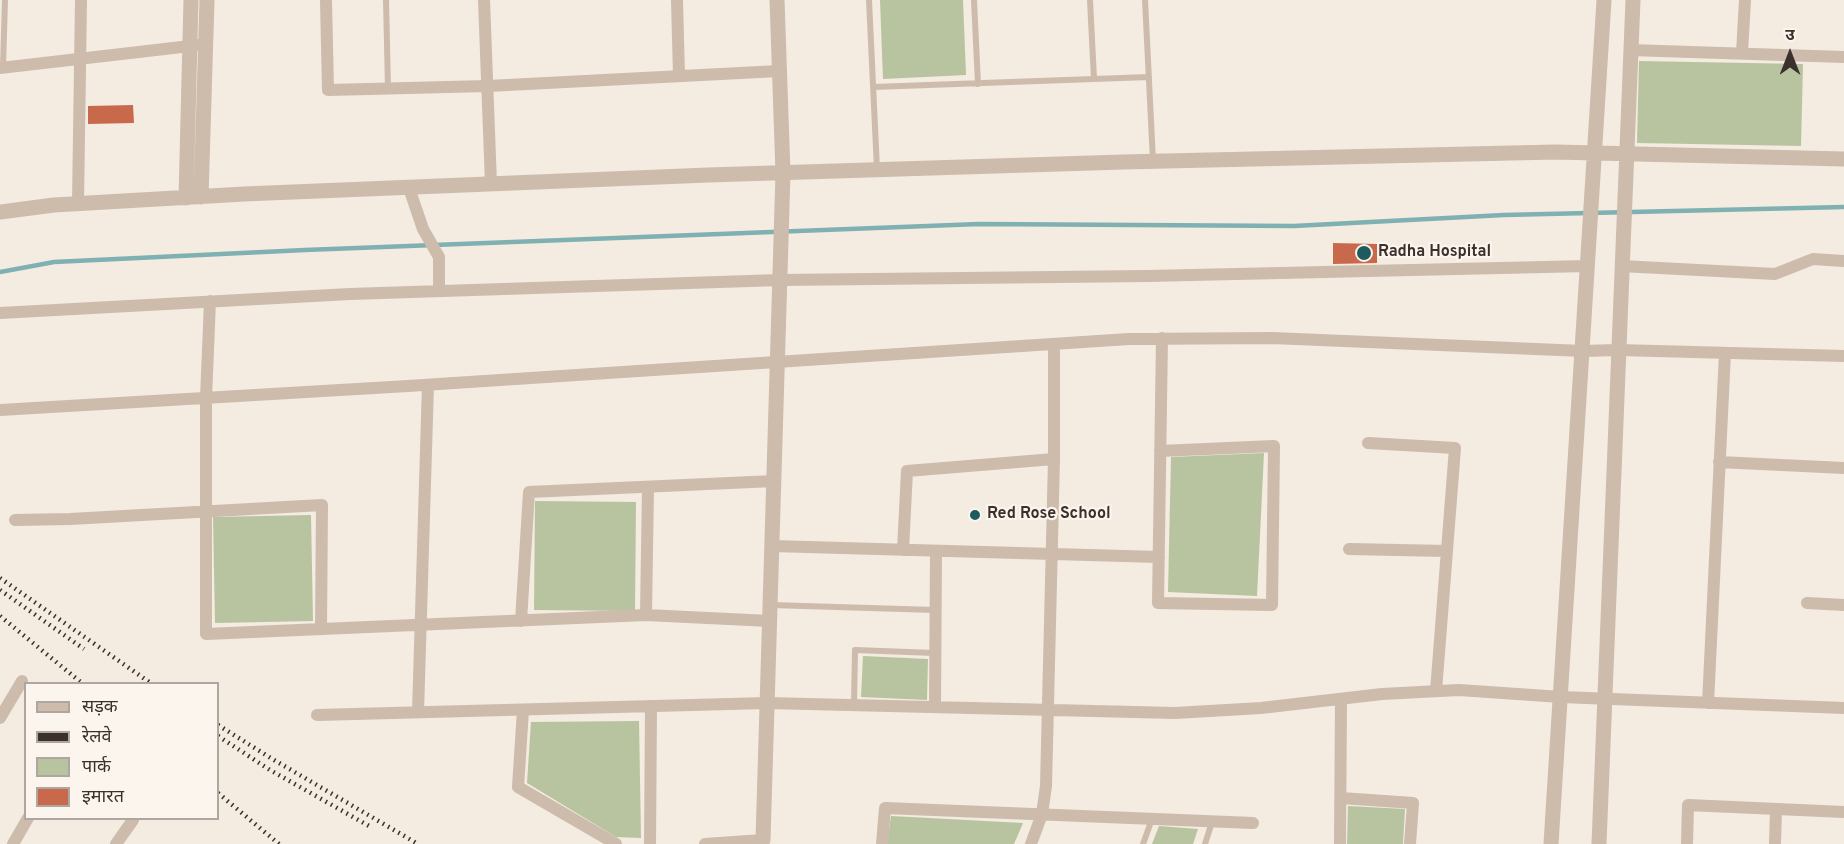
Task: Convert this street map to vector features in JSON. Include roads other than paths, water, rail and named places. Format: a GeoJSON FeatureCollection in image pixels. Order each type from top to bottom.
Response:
{"type":"FeatureCollection","features":[{"type":"Feature","properties":{"kind":"street"},"geometry":{"type":"LineString","coordinates":[[78,203],[81,0]]}},
{"type":"Feature","properties":{"kind":"street"},"geometry":{"type":"LineString","coordinates":[[191,0],[198,45]]}},
{"type":"Feature","properties":{"kind":"street"},"geometry":{"type":"LineString","coordinates":[[194,197],[198,45],[207,0]]}},
{"type":"Feature","properties":{"kind":"street"},"geometry":{"type":"LineString","coordinates":[[326,0],[328,90],[488,86],[779,71]]}},
{"type":"Feature","properties":{"kind":"street"},"geometry":{"type":"LineString","coordinates":[[484,0],[491,184]]}},
{"type":"Feature","properties":{"kind":"street"},"geometry":{"type":"LineString","coordinates":[[677,0],[679,76]]}},
{"type":"Feature","properties":{"kind":"street"},"geometry":{"type":"LineString","coordinates":[[705,844],[762,842],[783,172],[777,0]]}},
{"type":"Feature","properties":{"kind":"street"},"geometry":{"type":"LineString","coordinates":[[1551,844],[1605,0]]}},
{"type":"Feature","properties":{"kind":"street"},"geometry":{"type":"LineString","coordinates":[[1599,844],[1633,0]]}},
{"type":"Feature","properties":{"kind":"street"},"geometry":{"type":"LineString","coordinates":[[1742,53],[1745,0]]}},
{"type":"Feature","properties":{"kind":"street"},"geometry":{"type":"LineString","coordinates":[[1,67],[198,45]]}},
{"type":"Feature","properties":{"kind":"street"},"geometry":{"type":"LineString","coordinates":[[1630,50],[1844,57]]}},
{"type":"Feature","properties":{"kind":"street"},"geometry":{"type":"LineString","coordinates":[[0,212],[78,203],[194,197],[783,172],[1153,161],[1544,152],[1844,159]]}},
{"type":"Feature","properties":{"kind":"street"},"geometry":{"type":"LineString","coordinates":[[409,188],[423,229],[440,258],[440,291]]}},
{"type":"Feature","properties":{"kind":"street"},"geometry":{"type":"LineString","coordinates":[[1621,266],[1775,274],[1813,259],[1844,261]]}},
{"type":"Feature","properties":{"kind":"street"},"geometry":{"type":"LineString","coordinates":[[0,313],[440,291],[780,280],[1160,276],[1588,266]]}},
{"type":"Feature","properties":{"kind":"street"},"geometry":{"type":"LineString","coordinates":[[210,301],[206,398],[206,634],[646,615],[770,613]]}},
{"type":"Feature","properties":{"kind":"street"},"geometry":{"type":"LineString","coordinates":[[1160,451],[1274,446],[1272,605],[1158,603],[1159,557],[1160,451],[1162,338]]}},
{"type":"Feature","properties":{"kind":"street"},"geometry":{"type":"LineString","coordinates":[[0,410],[1162,338],[1272,338],[1583,351],[1844,356]]}},
{"type":"Feature","properties":{"kind":"street"},"geometry":{"type":"LineString","coordinates":[[1032,844],[1042,814],[1046,786],[1054,459],[1054,344]]}},
{"type":"Feature","properties":{"kind":"street"},"geometry":{"type":"LineString","coordinates":[[1708,703],[1725,353]]}},
{"type":"Feature","properties":{"kind":"street"},"geometry":{"type":"LineString","coordinates":[[418,712],[428,385]]}},
{"type":"Feature","properties":{"kind":"street"},"geometry":{"type":"LineString","coordinates":[[1368,443],[1455,448],[1436,691]]}},
{"type":"Feature","properties":{"kind":"street"},"geometry":{"type":"LineString","coordinates":[[903,550],[907,471],[1054,459]]}},
{"type":"Feature","properties":{"kind":"street"},"geometry":{"type":"LineString","coordinates":[[1719,462],[1844,468]]}},
{"type":"Feature","properties":{"kind":"street"},"geometry":{"type":"LineString","coordinates":[[521,621],[529,492],[774,481]]}},
{"type":"Feature","properties":{"kind":"street"},"geometry":{"type":"LineString","coordinates":[[646,615],[648,487]]}},
{"type":"Feature","properties":{"kind":"street"},"geometry":{"type":"LineString","coordinates":[[15,520],[321,505],[321,629]]}},
{"type":"Feature","properties":{"kind":"street"},"geometry":{"type":"LineString","coordinates":[[772,546],[1159,557]]}},
{"type":"Feature","properties":{"kind":"street"},"geometry":{"type":"LineString","coordinates":[[1349,549],[1447,551]]}},
{"type":"Feature","properties":{"kind":"street"},"geometry":{"type":"LineString","coordinates":[[935,707],[936,551]]}},
{"type":"Feature","properties":{"kind":"street"},"geometry":{"type":"LineString","coordinates":[[1807,603],[1844,605]]}},
{"type":"Feature","properties":{"kind":"street"},"geometry":{"type":"LineString","coordinates":[[0,718],[22,681]]}},
{"type":"Feature","properties":{"kind":"street"},"geometry":{"type":"LineString","coordinates":[[317,715],[767,703],[1175,713],[1261,708],[1383,694],[1458,690],[1561,697],[1844,708]]}},
{"type":"Feature","properties":{"kind":"street"},"geometry":{"type":"LineString","coordinates":[[1340,844],[1341,699]]}},
{"type":"Feature","properties":{"kind":"street"},"geometry":{"type":"LineString","coordinates":[[650,844],[651,706]]}},
{"type":"Feature","properties":{"kind":"street"},"geometry":{"type":"LineString","coordinates":[[523,710],[518,787],[616,844]]}},
{"type":"Feature","properties":{"kind":"street"},"geometry":{"type":"LineString","coordinates":[[1341,798],[1413,802],[1410,844]]}},
{"type":"Feature","properties":{"kind":"street"},"geometry":{"type":"LineString","coordinates":[[1687,844],[1689,805],[1844,812]]}},
{"type":"Feature","properties":{"kind":"street"},"geometry":{"type":"LineString","coordinates":[[882,844],[885,808],[1253,823]]}},
{"type":"Feature","properties":{"kind":"street"},"geometry":{"type":"LineString","coordinates":[[1775,844],[1776,809]]}},
{"type":"Feature","properties":{"kind":"street"},"geometry":{"type":"LineString","coordinates":[[12,844],[27,820]]}},
{"type":"Feature","properties":{"kind":"street"},"geometry":{"type":"LineString","coordinates":[[116,844],[133,820]]}},
{"type":"Feature","properties":{"kind":"lane"},"geometry":{"type":"LineString","coordinates":[[1,67],[5,0]]}},
{"type":"Feature","properties":{"kind":"lane"},"geometry":{"type":"LineString","coordinates":[[386,0],[388,88]]}},
{"type":"Feature","properties":{"kind":"lane"},"geometry":{"type":"LineString","coordinates":[[869,0],[877,170]]}},
{"type":"Feature","properties":{"kind":"lane"},"geometry":{"type":"LineString","coordinates":[[974,0],[978,84]]}},
{"type":"Feature","properties":{"kind":"lane"},"geometry":{"type":"LineString","coordinates":[[1090,0],[1094,79]]}},
{"type":"Feature","properties":{"kind":"lane"},"geometry":{"type":"LineString","coordinates":[[1145,0],[1153,161]]}},
{"type":"Feature","properties":{"kind":"lane"},"geometry":{"type":"LineString","coordinates":[[873,87],[1149,77]]}},
{"type":"Feature","properties":{"kind":"lane"},"geometry":{"type":"LineString","coordinates":[[770,613],[936,610]]}},
{"type":"Feature","properties":{"kind":"lane"},"geometry":{"type":"LineString","coordinates":[[854,705],[855,650],[935,653]]}},
{"type":"Feature","properties":{"kind":"lane"},"geometry":{"type":"LineString","coordinates":[[1143,844],[1152,819]]}},
{"type":"Feature","properties":{"kind":"lane"},"geometry":{"type":"LineString","coordinates":[[1205,844],[1212,822]]}},
{"type":"Feature","properties":{"kind":"waterway"},"geometry":{"type":"LineString","coordinates":[[0,272],[54,262],[979,224],[1294,226],[1504,215],[1844,207]]}},
{"type":"Feature","properties":{"kind":"railway"},"geometry":{"type":"LineString","coordinates":[[0,578],[149,682]]}},
{"type":"Feature","properties":{"kind":"railway"},"geometry":{"type":"LineString","coordinates":[[0,590],[84,649]]}},
{"type":"Feature","properties":{"kind":"railway"},"geometry":{"type":"LineString","coordinates":[[0,616],[81,682]]}},
{"type":"Feature","properties":{"kind":"railway"},"geometry":{"type":"LineString","coordinates":[[219,726],[418,844]]}},
{"type":"Feature","properties":{"kind":"railway"},"geometry":{"type":"LineString","coordinates":[[219,737],[270,770],[369,826]]}},
{"type":"Feature","properties":{"kind":"railway"},"geometry":{"type":"LineString","coordinates":[[219,794],[279,844]]}},
{"type":"Feature","properties":{"kind":"place","name":"Radha Hospital"},"geometry":{"type":"Point","coordinates":[1364,253]}},
{"type":"Feature","properties":{"kind":"place","name":"Red Rose School"},"geometry":{"type":"Point","coordinates":[975,515]}}]}
